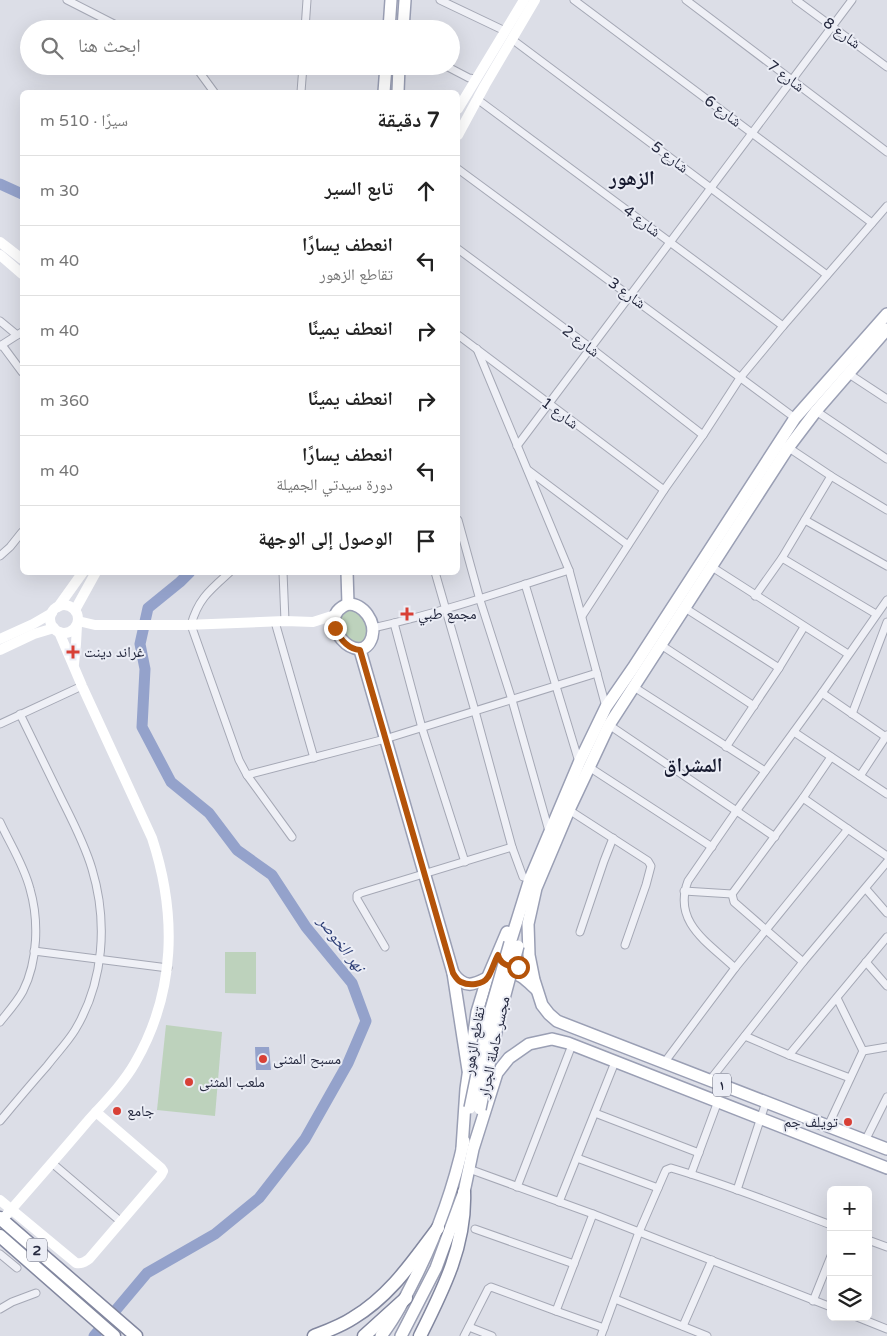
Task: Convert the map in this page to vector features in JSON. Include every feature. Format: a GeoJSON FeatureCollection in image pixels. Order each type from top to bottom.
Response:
{"type":"FeatureCollection","features":[{"type":"Feature","properties":{"kind":"highway"},"geometry":{"type":"LineString","coordinates":[[420,1336],[443,1289],[458,1248],[464,1192]]}},
{"type":"Feature","properties":{"kind":"highway","name":"2"},"geometry":{"type":"LineString","coordinates":[[1,1219],[136,1336]]}},
{"type":"Feature","properties":{"kind":"highway"},"geometry":{"type":"LineString","coordinates":[[314,1336],[345,1323],[375,1302],[401,1276],[438,1228]]}},
{"type":"Feature","properties":{"kind":"highway","name":"2"},"geometry":{"type":"LineString","coordinates":[[0,1236],[114,1336]]}},
{"type":"Feature","properties":{"kind":"highway"},"geometry":{"type":"LineString","coordinates":[[364,1336],[406,1298]]}},
{"type":"Feature","properties":{"kind":"main road"},"geometry":{"type":"LineString","coordinates":[[389,20],[390,0]]}},
{"type":"Feature","properties":{"kind":"main road"},"geometry":{"type":"LineString","coordinates":[[403,20],[405,0]]}},
{"type":"Feature","properties":{"kind":"main road"},"geometry":{"type":"LineString","coordinates":[[384,90],[385,75]]}},
{"type":"Feature","properties":{"kind":"main road"},"geometry":{"type":"LineString","coordinates":[[398,90],[399,75]]}},
{"type":"Feature","properties":{"kind":"main road"},"geometry":{"type":"LineString","coordinates":[[536,990],[528,947],[531,884],[549,831],[584,765],[608,725],[712,567],[784,445],[795,418],[887,314]]}},
{"type":"Feature","properties":{"kind":"main road"},"geometry":{"type":"LineString","coordinates":[[531,884],[570,810],[584,765],[606,707],[784,445],[887,329]]}},
{"type":"Feature","properties":{"kind":"main road"},"geometry":{"type":"LineString","coordinates":[[347,575],[348,604]]}},
{"type":"Feature","properties":{"kind":"main road"},"geometry":{"type":"LineString","coordinates":[[348,604],[360,608],[370,620],[373,628],[369,644],[360,650],[345,643],[334,625],[335,615],[348,604]]}},
{"type":"Feature","properties":{"kind":"main road"},"geometry":{"type":"LineString","coordinates":[[360,650],[453,973],[468,1070],[475,1078],[483,1081],[492,1078],[508,1058],[518,1051],[529,1044],[552,1039],[572,1045],[887,1168]]}},
{"type":"Feature","properties":{"kind":"main road","name":"مجسر حاملة الجرار"},"geometry":{"type":"LineString","coordinates":[[467,1148],[475,1108],[497,1026],[514,945],[531,884]]}},
{"type":"Feature","properties":{"kind":"main road","name":"تقاطع الزهور"},"geometry":{"type":"LineString","coordinates":[[467,1148],[466,1089],[476,1020],[487,979],[531,884]]}},
{"type":"Feature","properties":{"kind":"main road"},"geometry":{"type":"LineString","coordinates":[[498,955],[501,962],[510,966],[524,967],[530,963]]}},
{"type":"Feature","properties":{"kind":"main road"},"geometry":{"type":"LineString","coordinates":[[453,973],[459,981],[469,984],[478,983],[495,974],[508,972],[520,975],[536,990]]}},
{"type":"Feature","properties":{"kind":"main road","name":"١"},"geometry":{"type":"LineString","coordinates":[[536,990],[542,1005],[557,1021],[887,1149]]}},
{"type":"Feature","properties":{"kind":"main road"},"geometry":{"type":"LineString","coordinates":[[381,1336],[406,1298],[438,1228],[451,1188],[497,1073]]}},
{"type":"Feature","properties":{"kind":"main road"},"geometry":{"type":"LineString","coordinates":[[466,1089],[476,1084],[486,1087],[490,1092]]}},
{"type":"Feature","properties":{"kind":"main road"},"geometry":{"type":"LineString","coordinates":[[401,1336],[436,1268],[464,1192],[469,1169],[467,1148]]}},
{"type":"Feature","properties":{"kind":"street"},"geometry":{"type":"LineString","coordinates":[[67,0],[106,20]]}},
{"type":"Feature","properties":{"kind":"street"},"geometry":{"type":"LineString","coordinates":[[306,20],[307,0]]}},
{"type":"Feature","properties":{"kind":"street"},"geometry":{"type":"LineString","coordinates":[[440,0],[505,31]]}},
{"type":"Feature","properties":{"kind":"street"},"geometry":{"type":"LineString","coordinates":[[460,106],[524,0]]}},
{"type":"Feature","properties":{"kind":"street"},"geometry":{"type":"LineString","coordinates":[[460,131],[477,98],[535,0]]}},
{"type":"Feature","properties":{"kind":"street","name":"شارع 6"},"geometry":{"type":"LineString","coordinates":[[574,0],[872,223]]}},
{"type":"Feature","properties":{"kind":"street","name":"شارع 7"},"geometry":{"type":"LineString","coordinates":[[686,0],[887,152]]}},
{"type":"Feature","properties":{"kind":"street","name":"شارع 8"},"geometry":{"type":"LineString","coordinates":[[796,0],[887,67]]}},
{"type":"Feature","properties":{"kind":"street"},"geometry":{"type":"LineString","coordinates":[[517,446],[852,0]]}},
{"type":"Feature","properties":{"kind":"street","name":"شارع 5"},"geometry":{"type":"LineString","coordinates":[[512,40],[827,275]]}},
{"type":"Feature","properties":{"kind":"street"},"geometry":{"type":"LineString","coordinates":[[460,73],[475,79]]}},
{"type":"Feature","properties":{"kind":"street"},"geometry":{"type":"LineString","coordinates":[[202,75],[213,90]]}},
{"type":"Feature","properties":{"kind":"street"},"geometry":{"type":"LineString","coordinates":[[301,90],[302,75]]}},
{"type":"Feature","properties":{"kind":"street","name":"شارع 4"},"geometry":{"type":"LineString","coordinates":[[477,98],[783,326]]}},
{"type":"Feature","properties":{"kind":"street","name":"شارع 3"},"geometry":{"type":"LineString","coordinates":[[460,170],[795,418]]}},
{"type":"Feature","properties":{"kind":"street"},"geometry":{"type":"LineString","coordinates":[[582,616],[740,378],[887,206]]}},
{"type":"Feature","properties":{"kind":"street"},"geometry":{"type":"LineString","coordinates":[[0,242],[20,257],[11,264]]}},
{"type":"Feature","properties":{"kind":"street","name":"شارع 2"},"geometry":{"type":"LineString","coordinates":[[460,250],[591,348],[703,435]]}},
{"type":"Feature","properties":{"kind":"street"},"geometry":{"type":"LineString","coordinates":[[0,256],[20,272]]}},
{"type":"Feature","properties":{"kind":"street"},"geometry":{"type":"LineString","coordinates":[[0,321],[20,333],[1,345],[20,369]]}},
{"type":"Feature","properties":{"kind":"street","name":"شارع 1"},"geometry":{"type":"LineString","coordinates":[[460,336],[664,490]]}},
{"type":"Feature","properties":{"kind":"street"},"geometry":{"type":"LineString","coordinates":[[477,349],[569,570],[606,707]]}},
{"type":"Feature","properties":{"kind":"street"},"geometry":{"type":"LineString","coordinates":[[849,374],[887,399]]}},
{"type":"Feature","properties":{"kind":"street"},"geometry":{"type":"LineString","coordinates":[[816,411],[887,458]]}},
{"type":"Feature","properties":{"kind":"street"},"geometry":{"type":"LineString","coordinates":[[784,445],[887,510]]}},
{"type":"Feature","properties":{"kind":"street"},"geometry":{"type":"LineString","coordinates":[[528,470],[628,545]]}},
{"type":"Feature","properties":{"kind":"street"},"geometry":{"type":"LineString","coordinates":[[756,596],[782,558],[831,476]]}},
{"type":"Feature","properties":{"kind":"street"},"geometry":{"type":"LineString","coordinates":[[805,520],[887,566]]}},
{"type":"Feature","properties":{"kind":"street"},"geometry":{"type":"LineString","coordinates":[[460,527],[549,831]]}},
{"type":"Feature","properties":{"kind":"street"},"geometry":{"type":"LineString","coordinates":[[0,556],[20,534]]}},
{"type":"Feature","properties":{"kind":"street"},"geometry":{"type":"LineString","coordinates":[[782,558],[876,614]]}},
{"type":"Feature","properties":{"kind":"street"},"geometry":{"type":"LineString","coordinates":[[712,567],[848,654]]}},
{"type":"Feature","properties":{"kind":"street"},"geometry":{"type":"LineString","coordinates":[[373,628],[480,600],[569,570]]}},
{"type":"Feature","properties":{"kind":"street"},"geometry":{"type":"LineString","coordinates":[[1,1219],[52,1163],[135,1064],[154,1022],[168,968],[168,917],[159,857],[145,821],[74,665],[57,630],[50,621],[55,610],[81,575]]}},
{"type":"Feature","properties":{"kind":"street"},"geometry":{"type":"LineString","coordinates":[[75,610],[94,575]]}},
{"type":"Feature","properties":{"kind":"street"},"geometry":{"type":"LineString","coordinates":[[227,575],[200,602],[188,625],[239,760],[247,775],[292,837]]}},
{"type":"Feature","properties":{"kind":"street"},"geometry":{"type":"LineString","coordinates":[[283,575],[280,622],[314,758]]}},
{"type":"Feature","properties":{"kind":"street"},"geometry":{"type":"LineString","coordinates":[[436,575],[512,847],[523,876],[531,884]]}},
{"type":"Feature","properties":{"kind":"street"},"geometry":{"type":"LineString","coordinates":[[525,584],[556,686],[584,765],[712,847]]}},
{"type":"Feature","properties":{"kind":"street"},"geometry":{"type":"LineString","coordinates":[[72,586],[78,594],[84,592]]}},
{"type":"Feature","properties":{"kind":"street"},"geometry":{"type":"LineString","coordinates":[[735,968],[692,927],[684,901],[684,891],[688,881],[887,600]]}},
{"type":"Feature","properties":{"kind":"street"},"geometry":{"type":"LineString","coordinates":[[0,639],[33,624],[61,605],[69,606],[75,610],[78,618],[74,665]]}},
{"type":"Feature","properties":{"kind":"street"},"geometry":{"type":"LineString","coordinates":[[685,608],[779,668]]}},
{"type":"Feature","properties":{"kind":"street"},"geometry":{"type":"LineString","coordinates":[[77,623],[95,625],[188,625],[312,622],[335,615]]}},
{"type":"Feature","properties":{"kind":"street"},"geometry":{"type":"LineString","coordinates":[[312,622],[337,632]]}},
{"type":"Feature","properties":{"kind":"street"},"geometry":{"type":"LineString","coordinates":[[852,714],[887,622]]}},
{"type":"Feature","properties":{"kind":"street"},"geometry":{"type":"LineString","coordinates":[[0,650],[34,634],[57,630],[63,632],[71,631],[77,623]]}},
{"type":"Feature","properties":{"kind":"street"},"geometry":{"type":"LineString","coordinates":[[394,623],[422,728],[465,862]]}},
{"type":"Feature","properties":{"kind":"street"},"geometry":{"type":"LineString","coordinates":[[726,747],[804,627]]}},
{"type":"Feature","properties":{"kind":"street"},"geometry":{"type":"LineString","coordinates":[[661,645],[754,706]]}},
{"type":"Feature","properties":{"kind":"street"},"geometry":{"type":"LineString","coordinates":[[247,775],[385,739],[597,673]]}},
{"type":"Feature","properties":{"kind":"street"},"geometry":{"type":"LineString","coordinates":[[0,724],[82,686]]}},
{"type":"Feature","properties":{"kind":"street"},"geometry":{"type":"LineString","coordinates":[[634,687],[765,771]]}},
{"type":"Feature","properties":{"kind":"street"},"geometry":{"type":"LineString","coordinates":[[822,693],[887,736],[860,776]]}},
{"type":"Feature","properties":{"kind":"street"},"geometry":{"type":"LineString","coordinates":[[0,1121],[75,1031],[89,1001],[96,980],[102,937],[101,915],[92,870],[76,830],[20,714]]}},
{"type":"Feature","properties":{"kind":"street"},"geometry":{"type":"LineString","coordinates":[[608,725],[775,836]]}},
{"type":"Feature","properties":{"kind":"street"},"geometry":{"type":"LineString","coordinates":[[794,732],[887,794]]}},
{"type":"Feature","properties":{"kind":"street"},"geometry":{"type":"LineString","coordinates":[[732,894],[831,757]]}},
{"type":"Feature","properties":{"kind":"street"},"geometry":{"type":"LineString","coordinates":[[803,798],[887,856]]}},
{"type":"Feature","properties":{"kind":"street"},"geometry":{"type":"LineString","coordinates":[[570,810],[614,838],[651,866],[624,945]]}},
{"type":"Feature","properties":{"kind":"street"},"geometry":{"type":"LineString","coordinates":[[0,822],[25,873],[36,916],[34,951],[29,976],[24,989],[3,1013],[0,1022]]}},
{"type":"Feature","properties":{"kind":"street"},"geometry":{"type":"LineString","coordinates":[[664,1062],[735,968],[848,829]]}},
{"type":"Feature","properties":{"kind":"street"},"geometry":{"type":"LineString","coordinates":[[580,932],[604,861],[614,838]]}},
{"type":"Feature","properties":{"kind":"street"},"geometry":{"type":"LineString","coordinates":[[385,947],[356,899],[357,895],[512,847]]}},
{"type":"Feature","properties":{"kind":"street"},"geometry":{"type":"LineString","coordinates":[[710,1080],[803,962],[887,862]]}},
{"type":"Feature","properties":{"kind":"street"},"geometry":{"type":"LineString","coordinates":[[866,889],[887,913]]}},
{"type":"Feature","properties":{"kind":"street"},"geometry":{"type":"LineString","coordinates":[[684,891],[732,894]]}},
{"type":"Feature","properties":{"kind":"street"},"geometry":{"type":"LineString","coordinates":[[732,894],[734,902],[803,962]]}},
{"type":"Feature","properties":{"kind":"street"},"geometry":{"type":"LineString","coordinates":[[789,1055],[887,937]]}},
{"type":"Feature","properties":{"kind":"street"},"geometry":{"type":"LineString","coordinates":[[34,951],[168,968]]}},
{"type":"Feature","properties":{"kind":"street"},"geometry":{"type":"LineString","coordinates":[[866,962],[887,986]]}},
{"type":"Feature","properties":{"kind":"street"},"geometry":{"type":"LineString","coordinates":[[837,998],[863,1051]]}},
{"type":"Feature","properties":{"kind":"street"},"geometry":{"type":"LineString","coordinates":[[745,1036],[850,1078]]}},
{"type":"Feature","properties":{"kind":"street"},"geometry":{"type":"LineString","coordinates":[[517,1187],[572,1045]]}},
{"type":"Feature","properties":{"kind":"street"},"geometry":{"type":"LineString","coordinates":[[863,1051],[887,1047]]}},
{"type":"Feature","properties":{"kind":"street"},"geometry":{"type":"LineString","coordinates":[[828,1126],[863,1051]]}},
{"type":"Feature","properties":{"kind":"street"},"geometry":{"type":"LineString","coordinates":[[559,1202],[615,1062]]}},
{"type":"Feature","properties":{"kind":"street"},"geometry":{"type":"LineString","coordinates":[[865,1141],[887,1097]]}},
{"type":"Feature","properties":{"kind":"street"},"geometry":{"type":"LineString","coordinates":[[691,1174],[718,1102]]}},
{"type":"Feature","properties":{"kind":"street"},"geometry":{"type":"LineString","coordinates":[[737,1190],[766,1102]]}},
{"type":"Feature","properties":{"kind":"street"},"geometry":{"type":"LineString","coordinates":[[0,1200],[71,1260],[76,1263],[85,1262],[163,1172],[161,1168],[96,1112]]}},
{"type":"Feature","properties":{"kind":"street"},"geometry":{"type":"LineString","coordinates":[[595,1113],[699,1152]]}},
{"type":"Feature","properties":{"kind":"street"},"geometry":{"type":"LineString","coordinates":[[577,1158],[658,1188]]}},
{"type":"Feature","properties":{"kind":"street"},"geometry":{"type":"LineString","coordinates":[[52,1163],[120,1222]]}},
{"type":"Feature","properties":{"kind":"street"},"geometry":{"type":"LineString","coordinates":[[464,1336],[488,1289],[491,1287],[556,1311],[603,1332],[639,1232],[666,1170],[669,1168],[737,1190],[827,1224]]}},
{"type":"Feature","properties":{"kind":"street"},"geometry":{"type":"LineString","coordinates":[[469,1169],[593,1214],[827,1306]]}},
{"type":"Feature","properties":{"kind":"street"},"geometry":{"type":"LineString","coordinates":[[556,1311],[593,1214]]}},
{"type":"Feature","properties":{"kind":"street"},"geometry":{"type":"LineString","coordinates":[[475,1229],[574,1264]]}},
{"type":"Feature","properties":{"kind":"street"},"geometry":{"type":"LineString","coordinates":[[872,1241],[887,1247]]}},
{"type":"Feature","properties":{"kind":"street"},"geometry":{"type":"LineString","coordinates":[[0,1254],[17,1268]]}},
{"type":"Feature","properties":{"kind":"street"},"geometry":{"type":"LineString","coordinates":[[683,1326],[712,1260]]}},
{"type":"Feature","properties":{"kind":"street"},"geometry":{"type":"LineString","coordinates":[[813,1301],[827,1266]]}},
{"type":"Feature","properties":{"kind":"street"},"geometry":{"type":"LineString","coordinates":[[0,1309],[36,1292]]}},
{"type":"Feature","properties":{"kind":"street"},"geometry":{"type":"LineString","coordinates":[[615,1299],[707,1336]]}},
{"type":"Feature","properties":{"kind":"street"},"geometry":{"type":"LineString","coordinates":[[867,1321],[887,1329]]}},
{"type":"Feature","properties":{"kind":"street"},"geometry":{"type":"LineString","coordinates":[[469,1327],[492,1336]]}},
{"type":"Feature","properties":{"kind":"green space"},"geometry":{"type":"Polygon","coordinates":[[[346,609],[359,614],[367,625],[364,640],[360,642],[353,643],[338,628],[340,613],[346,609]]]}},
{"type":"Feature","properties":{"kind":"green space"},"geometry":{"type":"Polygon","coordinates":[[[225,952],[256,952],[256,994],[225,993],[225,952]]]}},
{"type":"Feature","properties":{"kind":"green space","name":"ملعب المثنى"},"geometry":{"type":"Polygon","coordinates":[[[166,1025],[222,1032],[215,1116],[157,1110],[166,1025]]]}},
{"type":"Feature","properties":{"kind":"water","name":"مسبح المثنى"},"geometry":{"type":"Polygon","coordinates":[[[255,1047],[269,1047],[271,1070],[256,1070],[255,1047]]]}},
{"type":"Feature","properties":{"kind":"waterway","name":"نهر الخوصر"},"geometry":{"type":"LineString","coordinates":[[0,184],[20,193]]}},
{"type":"Feature","properties":{"kind":"waterway","name":"نهر الخوصر"},"geometry":{"type":"LineString","coordinates":[[94,1336],[147,1273],[215,1234],[259,1198],[305,1139],[348,1063],[366,1021],[352,983],[306,927],[272,875],[237,850],[209,813],[171,782],[142,727],[145,669],[140,644],[148,608],[187,575]]}},
{"type":"Feature","properties":{"kind":"place","name":"مجمع طبي"},"geometry":{"type":"Point","coordinates":[407,614]}},
{"type":"Feature","properties":{"kind":"place","name":"غراند دينت"},"geometry":{"type":"Point","coordinates":[73,652]}},
{"type":"Feature","properties":{"kind":"place","name":"مسبح المثنى"},"geometry":{"type":"Point","coordinates":[263,1059]}},
{"type":"Feature","properties":{"kind":"place","name":"ملعب المثنى"},"geometry":{"type":"Point","coordinates":[189,1082]}},
{"type":"Feature","properties":{"kind":"place","name":"جامع"},"geometry":{"type":"Point","coordinates":[117,1111]}},
{"type":"Feature","properties":{"kind":"place","name":"تويلف جم"},"geometry":{"type":"Point","coordinates":[848,1122]}},
{"type":"Feature","properties":{"kind":"district","name":"الزهور"},"geometry":{"type":"Point","coordinates":[632,179]}},
{"type":"Feature","properties":{"kind":"district","name":"المشراق"},"geometry":{"type":"Point","coordinates":[693,766]}},
{"type":"Feature","properties":{"kind":"route"},"geometry":{"type":"LineString","coordinates":[[335,628],[345,643],[360,650],[453,973],[459,981],[464,983],[474,984],[481,982],[487,979],[498,955],[498,959],[506,965],[518,967]]}}]}
